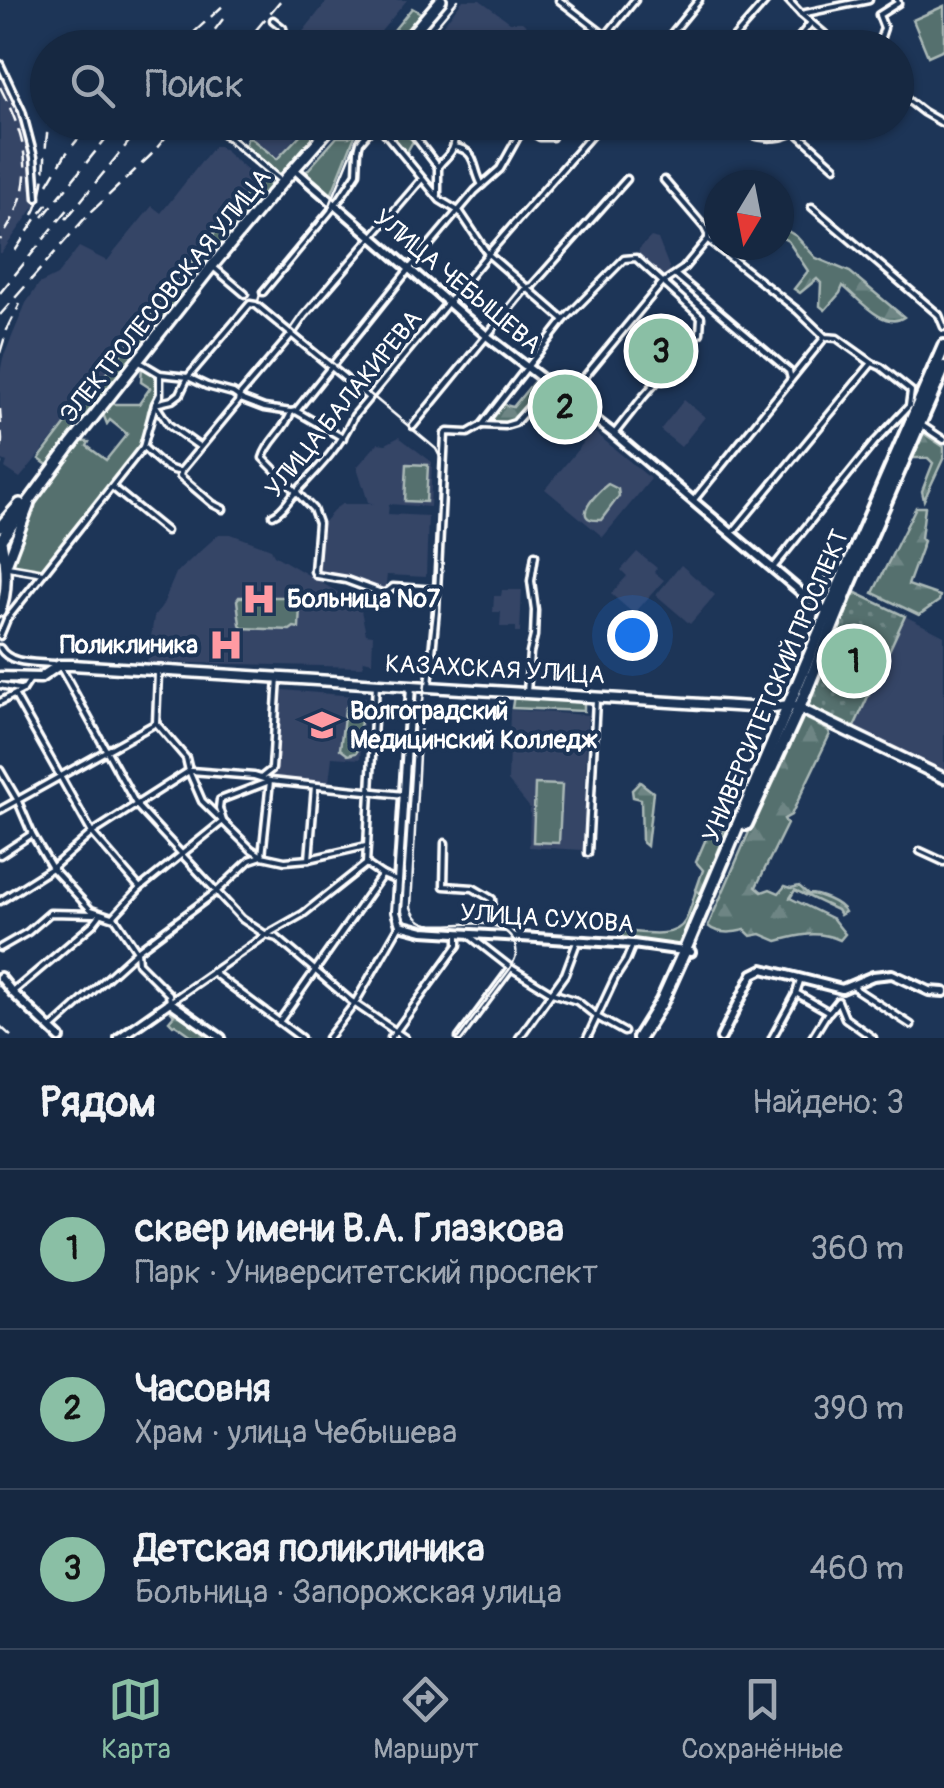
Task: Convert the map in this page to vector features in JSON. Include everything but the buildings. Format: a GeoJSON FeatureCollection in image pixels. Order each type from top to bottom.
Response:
{"type":"FeatureCollection","features":[{"type":"Feature","properties":{"kind":"highway","name":"УНИВЕРСИТЕТСКИЙ ПРОСПЕКТ"},"geometry":{"type":"LineString","coordinates":[[643,1038],[668,1002],[944,346]]}},
{"type":"Feature","properties":{"kind":"highway","name":"УНИВЕРСИТЕТСКИЙ ПРОСПЕКТ"},"geometry":{"type":"LineString","coordinates":[[912,418],[944,366]]}},
{"type":"Feature","properties":{"kind":"highway","name":"УНИВЕРСИТЕТСКИЙ ПРОСПЕКТ"},"geometry":{"type":"LineString","coordinates":[[794,706],[828,612],[877,511]]}},
{"type":"Feature","properties":{"kind":"main road"},"geometry":{"type":"LineString","coordinates":[[415,30],[441,0]]}},
{"type":"Feature","properties":{"kind":"main road","name":"ЭЛЕКТРОЛЕСОВСКАЯ УЛИЦА"},"geometry":{"type":"LineString","coordinates":[[0,539],[212,266],[320,140]]}},
{"type":"Feature","properties":{"kind":"main road","name":"ЭЛЕКТРОЛЕСОВСКАЯ УЛИЦА"},"geometry":{"type":"LineString","coordinates":[[0,527],[68,449]]}},
{"type":"Feature","properties":{"kind":"main road"},"geometry":{"type":"LineString","coordinates":[[3,559],[32,496]]}},
{"type":"Feature","properties":{"kind":"main road"},"geometry":{"type":"LineString","coordinates":[[0,539],[4,600],[0,612]]}},
{"type":"Feature","properties":{"kind":"main road","name":"КАЗАХСКАЯ УЛИЦА"},"geometry":{"type":"LineString","coordinates":[[31,678],[40,678],[59,665],[766,708],[794,706],[944,778]]}},
{"type":"Feature","properties":{"kind":"main road"},"geometry":{"type":"LineString","coordinates":[[0,676],[31,678]]}},
{"type":"Feature","properties":{"kind":"street"},"geometry":{"type":"LineString","coordinates":[[611,30],[635,0]]}},
{"type":"Feature","properties":{"kind":"street"},"geometry":{"type":"LineString","coordinates":[[675,30],[700,0]]}},
{"type":"Feature","properties":{"kind":"street"},"geometry":{"type":"LineString","coordinates":[[740,30],[767,0]]}},
{"type":"Feature","properties":{"kind":"street"},"geometry":{"type":"LineString","coordinates":[[788,0],[820,30]]}},
{"type":"Feature","properties":{"kind":"street"},"geometry":{"type":"LineString","coordinates":[[801,14],[868,0]]}},
{"type":"Feature","properties":{"kind":"street"},"geometry":{"type":"LineString","coordinates":[[883,30],[878,16],[898,0]]}},
{"type":"Feature","properties":{"kind":"street"},"geometry":{"type":"LineString","coordinates":[[563,1],[598,30]]}},
{"type":"Feature","properties":{"kind":"street"},"geometry":{"type":"LineString","coordinates":[[273,20],[283,30]]}},
{"type":"Feature","properties":{"kind":"street"},"geometry":{"type":"LineString","coordinates":[[805,30],[811,22]]}},
{"type":"Feature","properties":{"kind":"street"},"geometry":{"type":"LineString","coordinates":[[0,64],[22,111],[34,157],[37,198]]}},
{"type":"Feature","properties":{"kind":"street"},"geometry":{"type":"LineString","coordinates":[[914,106],[944,124]]}},
{"type":"Feature","properties":{"kind":"street"},"geometry":{"type":"LineString","coordinates":[[231,140],[283,182]]}},
{"type":"Feature","properties":{"kind":"street"},"geometry":{"type":"LineString","coordinates":[[263,292],[336,206],[357,173],[362,140]]}},
{"type":"Feature","properties":{"kind":"street"},"geometry":{"type":"LineString","coordinates":[[390,140],[440,200],[460,212],[488,254],[564,320]]}},
{"type":"Feature","properties":{"kind":"street"},"geometry":{"type":"LineString","coordinates":[[418,140],[438,167],[440,200]]}},
{"type":"Feature","properties":{"kind":"street"},"geometry":{"type":"LineString","coordinates":[[438,167],[451,154],[454,140]]}},
{"type":"Feature","properties":{"kind":"street"},"geometry":{"type":"LineString","coordinates":[[437,590],[393,587],[384,594],[361,584],[316,575],[317,515],[263,458],[266,446],[410,268],[500,169],[516,140]]}},
{"type":"Feature","properties":{"kind":"street","name":"УЛИЦА БАЛАКИРЕВА"},"geometry":{"type":"LineString","coordinates":[[273,515],[280,513],[314,476],[343,438],[354,416],[587,140]]}},
{"type":"Feature","properties":{"kind":"street"},"geometry":{"type":"LineString","coordinates":[[805,140],[835,166]]}},
{"type":"Feature","properties":{"kind":"street"},"geometry":{"type":"LineString","coordinates":[[454,147],[471,155],[482,186]]}},
{"type":"Feature","properties":{"kind":"street","name":"УЛИЦА ЧЕБЫШЕВА"},"geometry":{"type":"LineString","coordinates":[[294,170],[488,337],[614,434],[828,612]]}},
{"type":"Feature","properties":{"kind":"street"},"geometry":{"type":"LineString","coordinates":[[223,510],[186,483],[181,471],[304,316],[422,179]]}},
{"type":"Feature","properties":{"kind":"street"},"geometry":{"type":"LineString","coordinates":[[413,426],[526,288],[532,286],[627,179]]}},
{"type":"Feature","properties":{"kind":"street"},"geometry":{"type":"LineString","coordinates":[[664,180],[704,227]]}},
{"type":"Feature","properties":{"kind":"street"},"geometry":{"type":"LineString","coordinates":[[812,207],[938,316],[944,327]]}},
{"type":"Feature","properties":{"kind":"street"},"geometry":{"type":"LineString","coordinates":[[568,397],[662,283],[683,270],[704,245]]}},
{"type":"Feature","properties":{"kind":"street"},"geometry":{"type":"LineString","coordinates":[[429,686],[444,434],[468,433],[482,425],[564,320],[624,259],[636,258],[701,317],[700,333],[614,434]]}},
{"type":"Feature","properties":{"kind":"street"},"geometry":{"type":"LineString","coordinates":[[733,260],[825,337],[837,338],[911,391],[912,418]]}},
{"type":"Feature","properties":{"kind":"street"},"geometry":{"type":"LineString","coordinates":[[212,266],[245,294]]}},
{"type":"Feature","properties":{"kind":"street"},"geometry":{"type":"LineString","coordinates":[[676,274],[789,371],[791,379]]}},
{"type":"Feature","properties":{"kind":"street"},"geometry":{"type":"LineString","coordinates":[[155,404],[180,394],[188,377],[252,304],[369,398]]}},
{"type":"Feature","properties":{"kind":"street"},"geometry":{"type":"LineString","coordinates":[[693,500],[825,337]]}},
{"type":"Feature","properties":{"kind":"street"},"geometry":{"type":"LineString","coordinates":[[138,360],[160,374],[188,377],[264,408],[293,412],[343,438]]}},
{"type":"Feature","properties":{"kind":"street"},"geometry":{"type":"LineString","coordinates":[[732,534],[872,363]]}},
{"type":"Feature","properties":{"kind":"street"},"geometry":{"type":"LineString","coordinates":[[0,636],[6,619],[143,447],[160,394],[160,374]]}},
{"type":"Feature","properties":{"kind":"street"},"geometry":{"type":"LineString","coordinates":[[482,425],[515,424],[549,384]]}},
{"type":"Feature","properties":{"kind":"street"},"geometry":{"type":"LineString","coordinates":[[155,404],[170,425],[200,447]]}},
{"type":"Feature","properties":{"kind":"street"},"geometry":{"type":"LineString","coordinates":[[898,418],[912,418]]}},
{"type":"Feature","properties":{"kind":"street"},"geometry":{"type":"LineString","coordinates":[[773,568],[898,418],[912,418],[944,440]]}},
{"type":"Feature","properties":{"kind":"street"},"geometry":{"type":"LineString","coordinates":[[143,447],[168,468],[181,471]]}},
{"type":"Feature","properties":{"kind":"street"},"geometry":{"type":"LineString","coordinates":[[112,486],[166,531]]}},
{"type":"Feature","properties":{"kind":"street"},"geometry":{"type":"LineString","coordinates":[[527,692],[534,636],[531,581],[535,555]]}},
{"type":"Feature","properties":{"kind":"street"},"geometry":{"type":"LineString","coordinates":[[3,559],[43,573]]}},
{"type":"Feature","properties":{"kind":"street"},"geometry":{"type":"LineString","coordinates":[[810,600],[840,568],[846,570]]}},
{"type":"Feature","properties":{"kind":"street"},"geometry":{"type":"LineString","coordinates":[[0,648],[11,660],[59,665],[136,806],[242,919],[276,938],[404,1038]]}},
{"type":"Feature","properties":{"kind":"street"},"geometry":{"type":"LineString","coordinates":[[158,670],[156,723],[186,758],[202,800],[251,849],[276,860],[309,859],[366,846]]}},
{"type":"Feature","properties":{"kind":"street"},"geometry":{"type":"LineString","coordinates":[[0,901],[52,868],[92,833],[189,771],[263,777],[272,769],[278,677]]}},
{"type":"Feature","properties":{"kind":"street"},"geometry":{"type":"LineString","coordinates":[[0,702],[16,696],[31,678]]}},
{"type":"Feature","properties":{"kind":"street"},"geometry":{"type":"LineString","coordinates":[[366,864],[376,683]]}},
{"type":"Feature","properties":{"kind":"street"},"geometry":{"type":"LineString","coordinates":[[0,685],[23,690]]}},
{"type":"Feature","properties":{"kind":"street"},"geometry":{"type":"LineString","coordinates":[[328,1038],[355,1003],[400,924],[396,912],[397,881],[411,686]]}},
{"type":"Feature","properties":{"kind":"street"},"geometry":{"type":"LineString","coordinates":[[16,696],[92,833],[140,888]]}},
{"type":"Feature","properties":{"kind":"street"},"geometry":{"type":"LineString","coordinates":[[588,853],[596,696]]}},
{"type":"Feature","properties":{"kind":"street"},"geometry":{"type":"LineString","coordinates":[[0,810],[156,723]]}},
{"type":"Feature","properties":{"kind":"street"},"geometry":{"type":"LineString","coordinates":[[0,770],[52,868],[91,910],[113,917],[137,951],[138,963],[170,994],[170,1002]]}},
{"type":"Feature","properties":{"kind":"street"},"geometry":{"type":"LineString","coordinates":[[258,777],[404,796]]}},
{"type":"Feature","properties":{"kind":"street"},"geometry":{"type":"LineString","coordinates":[[223,820],[220,800],[270,781]]}},
{"type":"Feature","properties":{"kind":"street"},"geometry":{"type":"LineString","coordinates":[[262,856],[270,781]]}},
{"type":"Feature","properties":{"kind":"street"},"geometry":{"type":"LineString","coordinates":[[309,859],[315,786]]}},
{"type":"Feature","properties":{"kind":"street"},"geometry":{"type":"LineString","coordinates":[[113,917],[140,888],[223,820]]}},
{"type":"Feature","properties":{"kind":"street"},"geometry":{"type":"LineString","coordinates":[[0,855],[32,834]]}},
{"type":"Feature","properties":{"kind":"street"},"geometry":{"type":"LineString","coordinates":[[445,842],[444,886],[473,888],[492,899],[493,914],[514,937]]}},
{"type":"Feature","properties":{"kind":"street"},"geometry":{"type":"LineString","coordinates":[[920,851],[944,862]]}},
{"type":"Feature","properties":{"kind":"street"},"geometry":{"type":"LineString","coordinates":[[51,1029],[137,951],[216,892],[250,860],[262,856]]}},
{"type":"Feature","properties":{"kind":"street"},"geometry":{"type":"LineString","coordinates":[[366,864],[397,881]]}},
{"type":"Feature","properties":{"kind":"street"},"geometry":{"type":"LineString","coordinates":[[119,1038],[266,935],[304,914],[366,864]]}},
{"type":"Feature","properties":{"kind":"street"},"geometry":{"type":"LineString","coordinates":[[280,1022],[382,875]]}},
{"type":"Feature","properties":{"kind":"street"},"geometry":{"type":"LineString","coordinates":[[0,948],[50,913],[100,914]]}},
{"type":"Feature","properties":{"kind":"street"},"geometry":{"type":"LineString","coordinates":[[13,993],[100,914]]}},
{"type":"Feature","properties":{"kind":"street","name":"УЛИЦА СУХОВА"},"geometry":{"type":"LineString","coordinates":[[400,924],[423,931],[688,951]]}},
{"type":"Feature","properties":{"kind":"street"},"geometry":{"type":"LineString","coordinates":[[391,1038],[458,945],[462,933],[511,968],[624,1032]]}},
{"type":"Feature","properties":{"kind":"street"},"geometry":{"type":"LineString","coordinates":[[520,1038],[565,974],[577,942]]}},
{"type":"Feature","properties":{"kind":"street"},"geometry":{"type":"LineString","coordinates":[[587,1038],[633,944]]}},
{"type":"Feature","properties":{"kind":"street"},"geometry":{"type":"LineString","coordinates":[[460,1038],[511,968]]}},
{"type":"Feature","properties":{"kind":"street"},"geometry":{"type":"LineString","coordinates":[[721,1038],[758,970],[768,968],[842,988],[892,974],[929,991],[944,992]]}},
{"type":"Feature","properties":{"kind":"street"},"geometry":{"type":"LineString","coordinates":[[212,972],[301,1038]]}},
{"type":"Feature","properties":{"kind":"street"},"geometry":{"type":"LineString","coordinates":[[0,977],[60,1038]]}},
{"type":"Feature","properties":{"kind":"street"},"geometry":{"type":"LineString","coordinates":[[772,1038],[801,978]]}},
{"type":"Feature","properties":{"kind":"street"},"geometry":{"type":"LineString","coordinates":[[854,984],[857,990],[911,1025]]}},
{"type":"Feature","properties":{"kind":"street"},"geometry":{"type":"LineString","coordinates":[[812,1038],[838,1001],[842,988]]}},
{"type":"Feature","properties":{"kind":"street"},"geometry":{"type":"LineString","coordinates":[[796,993],[828,1012]]}},
{"type":"Feature","properties":{"kind":"street"},"geometry":{"type":"LineString","coordinates":[[838,1001],[845,1018],[873,1038]]}},
{"type":"Feature","properties":{"kind":"street"},"geometry":{"type":"LineString","coordinates":[[170,1002],[221,1038]]}},
{"type":"Feature","properties":{"kind":"street"},"geometry":{"type":"LineString","coordinates":[[856,1038],[859,1029]]}},
{"type":"Feature","properties":{"kind":"shaded area"},"geometry":{"type":"Polygon","coordinates":[[[328,0],[407,0],[382,30],[304,30],[328,0]]]}},
{"type":"Feature","properties":{"kind":"shaded area"},"geometry":{"type":"Polygon","coordinates":[[[463,0],[480,0],[510,22],[522,22],[532,30],[439,30],[463,0]]]}},
{"type":"Feature","properties":{"kind":"shaded area"},"geometry":{"type":"Polygon","coordinates":[[[0,69],[15,94],[30,149],[37,203],[0,255],[0,69]]]}},
{"type":"Feature","properties":{"kind":"shaded area"},"geometry":{"type":"Polygon","coordinates":[[[253,140],[293,140],[277,159],[253,140]]]}},
{"type":"Feature","properties":{"kind":"shaded area"},"geometry":{"type":"Polygon","coordinates":[[[214,146],[219,146],[256,178],[20,478],[5,468],[7,462],[0,459],[0,373],[26,303],[39,284],[57,275],[79,247],[107,261],[152,206],[161,213],[214,146]]]}},
{"type":"Feature","properties":{"kind":"shaded area"},"geometry":{"type":"Polygon","coordinates":[[[651,237],[658,239],[669,267],[670,272],[661,279],[652,265],[638,256],[639,249],[651,237]]]}},
{"type":"Feature","properties":{"kind":"shaded area"},"geometry":{"type":"Polygon","coordinates":[[[684,400],[705,417],[681,447],[660,430],[684,400]]]}},
{"type":"Feature","properties":{"kind":"shaded area"},"geometry":{"type":"Polygon","coordinates":[[[593,431],[651,479],[603,537],[545,489],[593,431]]]}},
{"type":"Feature","properties":{"kind":"shaded area"},"geometry":{"type":"Polygon","coordinates":[[[399,437],[432,462],[430,507],[389,504],[388,514],[428,516],[426,577],[387,575],[385,591],[359,579],[318,573],[323,523],[342,504],[374,504],[368,502],[357,467],[378,443],[386,444],[399,437]]]}},
{"type":"Feature","properties":{"kind":"shaded area","name":"Больница №7"},"geometry":{"type":"Polygon","coordinates":[[[219,534],[231,534],[271,549],[274,555],[359,601],[366,634],[373,635],[372,662],[364,660],[363,667],[147,662],[154,617],[176,573],[219,534]]]}},
{"type":"Feature","properties":{"kind":"shaded area"},"geometry":{"type":"Polygon","coordinates":[[[637,552],[657,568],[654,572],[664,580],[634,614],[611,594],[627,576],[621,570],[637,552]]]}},
{"type":"Feature","properties":{"kind":"shaded area"},"geometry":{"type":"Polygon","coordinates":[[[681,565],[715,595],[690,624],[656,595],[681,565]]]}},
{"type":"Feature","properties":{"kind":"shaded area"},"geometry":{"type":"Polygon","coordinates":[[[502,590],[522,590],[520,633],[516,633],[516,627],[500,627],[501,612],[493,612],[494,596],[501,596],[502,590]]]}},
{"type":"Feature","properties":{"kind":"shaded area"},"geometry":{"type":"Polygon","coordinates":[[[905,616],[944,636],[944,771],[853,729],[905,616]]]}},
{"type":"Feature","properties":{"kind":"shaded area","name":"Волгоградский Медицинский Колледж"},"geometry":{"type":"Polygon","coordinates":[[[283,690],[366,697],[360,759],[332,757],[329,782],[274,777],[283,690]]]}},
{"type":"Feature","properties":{"kind":"shaded area"},"geometry":{"type":"Polygon","coordinates":[[[510,710],[588,715],[583,850],[529,847],[530,808],[508,781],[510,710]]]}},
{"type":"Feature","properties":{"kind":"green space"},"geometry":{"type":"Polygon","coordinates":[[[944,6],[944,49],[928,56],[913,20],[944,6]]]}},
{"type":"Feature","properties":{"kind":"green space"},"geometry":{"type":"Polygon","coordinates":[[[412,8],[421,13],[406,30],[394,30],[412,8]]]}},
{"type":"Feature","properties":{"kind":"green space"},"geometry":{"type":"Polygon","coordinates":[[[247,140],[253,140],[277,159],[295,140],[314,140],[282,178],[245,147],[247,140]]]}},
{"type":"Feature","properties":{"kind":"green space"},"geometry":{"type":"Polygon","coordinates":[[[334,140],[353,140],[330,198],[307,177],[307,171],[334,140]]]}},
{"type":"Feature","properties":{"kind":"green space"},"geometry":{"type":"Polygon","coordinates":[[[393,140],[412,140],[407,152],[402,153],[393,140]]]}},
{"type":"Feature","properties":{"kind":"green space"},"geometry":{"type":"Polygon","coordinates":[[[263,174],[270,179],[271,190],[49,466],[39,459],[68,421],[81,411],[90,394],[263,174]]]}},
{"type":"Feature","properties":{"kind":"green space"},"geometry":{"type":"Polygon","coordinates":[[[794,235],[816,258],[850,272],[904,317],[880,317],[843,286],[825,310],[820,306],[821,283],[817,279],[800,293],[794,289],[808,271],[794,250],[794,235]]]}},
{"type":"Feature","properties":{"kind":"green space"},"geometry":{"type":"Polygon","coordinates":[[[142,366],[159,375],[158,393],[148,411],[142,446],[42,571],[8,564],[33,500],[77,441],[89,442],[87,446],[106,460],[127,434],[110,420],[107,424],[103,414],[110,404],[139,404],[150,388],[141,382],[142,366]]]}},
{"type":"Feature","properties":{"kind":"green space"},"geometry":{"type":"Polygon","coordinates":[[[536,379],[549,384],[515,422],[491,422],[489,419],[501,404],[513,407],[536,379]]]}},
{"type":"Feature","properties":{"kind":"green space"},"geometry":{"type":"Polygon","coordinates":[[[923,433],[944,447],[944,457],[924,500],[922,491],[933,463],[928,458],[913,458],[923,433]]]}},
{"type":"Feature","properties":{"kind":"green space"},"geometry":{"type":"Polygon","coordinates":[[[407,464],[428,465],[426,502],[405,501],[407,464]]]}},
{"type":"Feature","properties":{"kind":"green space"},"geometry":{"type":"Polygon","coordinates":[[[608,484],[618,489],[619,496],[601,520],[591,519],[586,512],[588,506],[608,484]]]}},
{"type":"Feature","properties":{"kind":"green space"},"geometry":{"type":"Polygon","coordinates":[[[916,507],[925,507],[921,538],[924,541],[908,585],[940,596],[939,601],[919,615],[873,593],[916,507]]]}},
{"type":"Feature","properties":{"kind":"green space"},"geometry":{"type":"Polygon","coordinates":[[[854,592],[905,616],[853,729],[804,706],[854,592]]]}},
{"type":"Feature","properties":{"kind":"green space"},"geometry":{"type":"Polygon","coordinates":[[[239,597],[296,597],[300,604],[299,628],[242,628],[239,597]]]}},
{"type":"Feature","properties":{"kind":"green space"},"geometry":{"type":"Polygon","coordinates":[[[514,695],[581,700],[584,711],[512,708],[514,695]]]}},
{"type":"Feature","properties":{"kind":"green space"},"geometry":{"type":"Polygon","coordinates":[[[353,702],[362,710],[358,750],[348,755],[340,749],[345,709],[353,702]]]}},
{"type":"Feature","properties":{"kind":"green space"},"geometry":{"type":"Polygon","coordinates":[[[801,713],[821,722],[819,726],[830,734],[791,815],[784,819],[787,824],[756,887],[762,892],[770,889],[779,893],[785,886],[799,886],[808,894],[834,902],[845,912],[840,915],[795,890],[790,898],[833,919],[845,934],[840,940],[816,934],[777,941],[761,934],[751,936],[745,930],[716,931],[708,926],[801,713]]]}},
{"type":"Feature","properties":{"kind":"green space"},"geometry":{"type":"Polygon","coordinates":[[[640,782],[653,792],[647,846],[642,842],[641,799],[633,797],[632,790],[640,782]]]}},
{"type":"Feature","properties":{"kind":"green space"},"geometry":{"type":"Polygon","coordinates":[[[535,784],[562,785],[559,843],[533,842],[535,784]]]}},
{"type":"Feature","properties":{"kind":"green space"},"geometry":{"type":"Polygon","coordinates":[[[713,822],[720,826],[717,835],[721,836],[725,828],[730,834],[703,895],[696,890],[703,870],[696,862],[713,822]]]}},
{"type":"Feature","properties":{"kind":"green space"},"geometry":{"type":"Polygon","coordinates":[[[696,890],[703,895],[682,943],[673,946],[621,941],[623,931],[657,934],[680,927],[696,890]]]}},
{"type":"Feature","properties":{"kind":"green space"},"geometry":{"type":"Polygon","coordinates":[[[174,1009],[214,1038],[195,1038],[173,1025],[169,1021],[174,1009]]]}},
{"type":"Feature","properties":{"kind":"tram line"},"geometry":{"type":"LineString","coordinates":[[433,30],[458,0]]}},
{"type":"Feature","properties":{"kind":"tram line"},"geometry":{"type":"LineString","coordinates":[[357,140],[328,210],[261,291],[258,301],[436,449],[441,459],[434,610],[421,717],[411,907],[417,918],[428,924],[497,926],[513,940],[516,952],[509,970],[458,1038]]}},
{"type":"Feature","properties":{"kind":"railway"},"geometry":{"type":"LineString","coordinates":[[256,30],[281,0]]}},
{"type":"Feature","properties":{"kind":"railway"},"geometry":{"type":"LineString","coordinates":[[197,30],[226,3]]}},
{"type":"Feature","properties":{"kind":"railway"},"geometry":{"type":"LineString","coordinates":[[215,30],[223,19]]}},
{"type":"Feature","properties":{"kind":"railway"},"geometry":{"type":"LineString","coordinates":[[0,87],[18,127],[25,164],[20,200],[0,240]]}},
{"type":"Feature","properties":{"kind":"railway"},"geometry":{"type":"LineString","coordinates":[[33,215],[43,180],[46,140]]}},
{"type":"Feature","properties":{"kind":"railway"},"geometry":{"type":"LineString","coordinates":[[48,184],[77,140]]}},
{"type":"Feature","properties":{"kind":"railway"},"geometry":{"type":"LineString","coordinates":[[43,217],[105,140]]}},
{"type":"Feature","properties":{"kind":"railway"},"geometry":{"type":"LineString","coordinates":[[66,219],[130,140]]}},
{"type":"Feature","properties":{"kind":"railway"},"geometry":{"type":"LineString","coordinates":[[0,315],[87,216],[163,140]]}},
{"type":"Feature","properties":{"kind":"railway"},"geometry":{"type":"LineString","coordinates":[[15,251],[48,204]]}},
{"type":"Feature","properties":{"kind":"railway"},"geometry":{"type":"LineString","coordinates":[[0,293],[69,208]]}},
{"type":"Feature","properties":{"kind":"railway"},"geometry":{"type":"LineString","coordinates":[[0,353],[20,304]]}},
{"type":"Feature","properties":{"kind":"railway"},"geometry":{"type":"LineString","coordinates":[[0,409],[0,465]]}},
{"type":"Feature","properties":{"kind":"railway"},"geometry":{"type":"LineString","coordinates":[[0,1026],[13,1038]]}},
{"type":"Feature","properties":{"kind":"place","name":"Детская поликлиника"},"geometry":{"type":"Point","coordinates":[661,351]}},
{"type":"Feature","properties":{"kind":"place","name":"Часовня"},"geometry":{"type":"Point","coordinates":[565,407]}},
{"type":"Feature","properties":{"kind":"place","name":"Больница №7"},"geometry":{"type":"Point","coordinates":[259,599]}},
{"type":"Feature","properties":{"kind":"place","name":"Поликлиника"},"geometry":{"type":"Point","coordinates":[226,645]}},
{"type":"Feature","properties":{"kind":"place","name":"сквер имени В.А. Глазкова"},"geometry":{"type":"Point","coordinates":[854,661]}},
{"type":"Feature","properties":{"kind":"place","name":"Волгоградский Медицинский Колледж"},"geometry":{"type":"Point","coordinates":[322,725]}}]}
